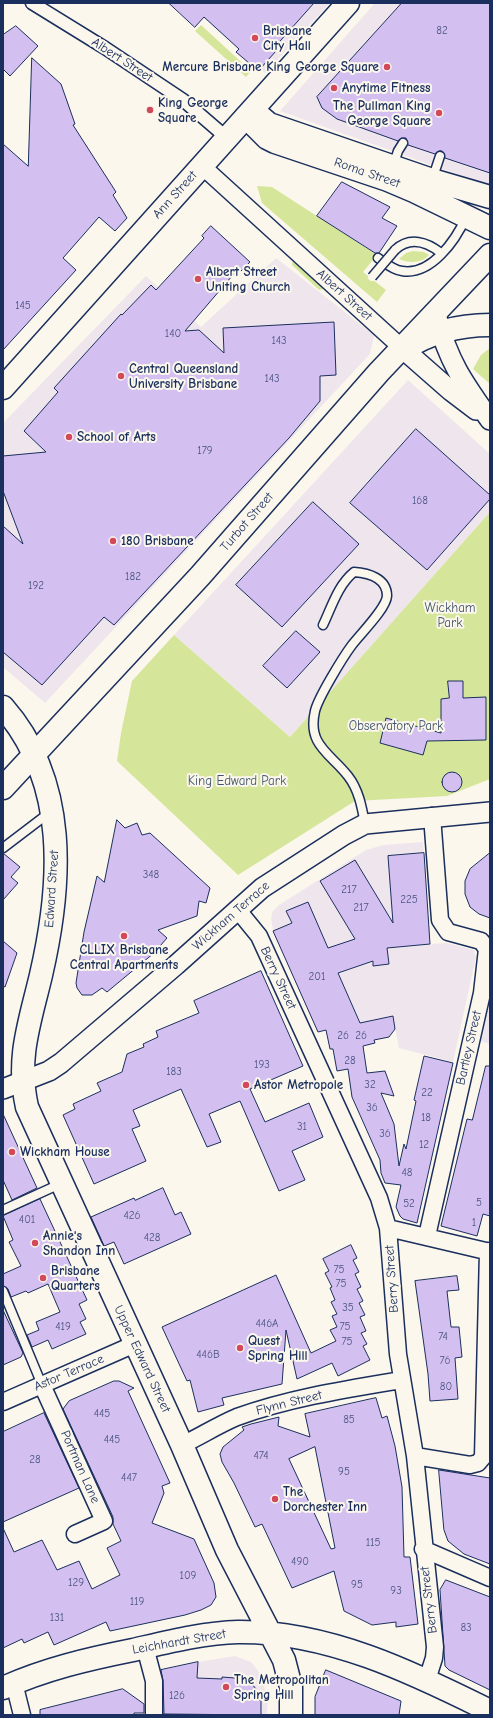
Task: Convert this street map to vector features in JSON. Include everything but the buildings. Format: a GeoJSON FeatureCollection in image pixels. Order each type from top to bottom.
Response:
{"type":"FeatureCollection","features":[{"type":"Feature","properties":{"kind":"main road","name":"Ann Street"},"geometry":{"type":"LineString","coordinates":[[3,388],[348,3]]}},
{"type":"Feature","properties":{"kind":"main road","name":"Roma Street"},"geometry":{"type":"LineString","coordinates":[[250,114],[268,138],[275,142],[391,173],[432,180],[490,197]]}},
{"type":"Feature","properties":{"kind":"main road","name":"Roma Street"},"geometry":{"type":"LineString","coordinates":[[391,173],[420,194],[490,228]]}},
{"type":"Feature","properties":{"kind":"main road","name":"Turbot Street"},"geometry":{"type":"LineString","coordinates":[[3,788],[200,576],[400,352],[438,322],[490,255]]}},
{"type":"Feature","properties":{"kind":"main road"},"geometry":{"type":"LineString","coordinates":[[438,322],[466,325],[490,325]]}},
{"type":"Feature","properties":{"kind":"main road","name":"Edward Street"},"geometry":{"type":"LineString","coordinates":[[3,707],[18,724],[35,753],[43,774],[52,810],[55,850],[53,906],[44,962],[13,1085]]}},
{"type":"Feature","properties":{"kind":"main road","name":"Upper Edward Street"},"geometry":{"type":"LineString","coordinates":[[13,1085],[28,1112],[62,1183],[182,1445],[227,1550],[284,1660],[292,1695],[291,1715]]}},
{"type":"Feature","properties":{"kind":"main road","name":"Leichhardt Street"},"geometry":{"type":"LineString","coordinates":[[8,1686],[42,1672],[68,1664],[145,1647],[224,1633],[271,1634],[320,1642],[427,1680],[490,1711]]}},
{"type":"Feature","properties":{"kind":"street","name":"Albert Street"},"geometry":{"type":"LineString","coordinates":[[32,3],[105,48],[183,100],[227,138]]}},
{"type":"Feature","properties":{"kind":"street","name":"Albert Street"},"geometry":{"type":"LineString","coordinates":[[202,166],[400,352],[490,420]]}},
{"type":"Feature","properties":{"kind":"street","name":"Albert Street"},"geometry":{"type":"LineString","coordinates":[[438,322],[456,371],[490,420]]}},
{"type":"Feature","properties":{"kind":"street","name":"Wickham Terrace"},"geometry":{"type":"LineString","coordinates":[[13,1085],[49,1071],[61,1063],[176,965],[262,888],[344,835],[365,824],[432,816],[490,812]]}},
{"type":"Feature","properties":{"kind":"street","name":"Bartley Street"},"geometry":{"type":"LineString","coordinates":[[428,1236],[482,993],[487,949],[481,941],[448,932],[440,920],[432,816]]}},
{"type":"Feature","properties":{"kind":"street","name":"Berry Street"},"geometry":{"type":"LineString","coordinates":[[237,909],[259,936],[379,1198],[388,1228],[402,1380],[415,1456],[435,1647],[434,1658],[427,1680]]}},
{"type":"Feature","properties":{"kind":"street"},"geometry":{"type":"LineString","coordinates":[[388,1228],[428,1236],[489,1252],[483,1457],[480,1462],[470,1465],[415,1456]]}},
{"type":"Feature","properties":{"kind":"street","name":"Astor Terrace"},"geometry":{"type":"LineString","coordinates":[[3,1402],[135,1344]]}},
{"type":"Feature","properties":{"kind":"street","name":"Flynn Street"},"geometry":{"type":"LineString","coordinates":[[182,1445],[235,1418],[253,1412],[310,1398],[402,1380]]}},
{"type":"Feature","properties":{"kind":"street","name":"Portman Lane"},"geometry":{"type":"LineString","coordinates":[[42,1384],[104,1521],[75,1534]]}},
{"type":"Feature","properties":{"kind":"street"},"geometry":{"type":"LineString","coordinates":[[424,1549],[490,1578]]}},
{"type":"Feature","properties":{"kind":"street"},"geometry":{"type":"LineString","coordinates":[[145,1647],[154,1681],[154,1715]]}},
{"type":"Feature","properties":{"kind":"street"},"geometry":{"type":"LineString","coordinates":[[8,1686],[22,1715]]}},
{"type":"Feature","properties":{"kind":"lane"},"geometry":{"type":"LineString","coordinates":[[391,173],[398,151],[403,143]]}},
{"type":"Feature","properties":{"kind":"lane"},"geometry":{"type":"LineString","coordinates":[[432,180],[440,156]]}},
{"type":"Feature","properties":{"kind":"lane"},"geometry":{"type":"LineString","coordinates":[[378,258],[398,270],[410,272],[425,267],[441,253],[457,234],[466,217]]}},
{"type":"Feature","properties":{"kind":"lane"},"geometry":{"type":"LineString","coordinates":[[372,277],[395,250],[407,243],[419,241],[430,245],[441,253]]}},
{"type":"Feature","properties":{"kind":"lane"},"geometry":{"type":"LineString","coordinates":[[323,625],[339,590],[346,579],[354,572],[372,575],[383,584],[387,597],[382,608],[351,646],[315,709],[313,723],[313,734],[319,746],[348,776],[355,786],[362,807],[365,824]]}},
{"type":"Feature","properties":{"kind":"lane"},"geometry":{"type":"LineString","coordinates":[[3,848],[52,810]]}},
{"type":"Feature","properties":{"kind":"lane"},"geometry":{"type":"LineString","coordinates":[[3,1210],[62,1183]]}},
{"type":"Feature","properties":{"kind":"lane"},"geometry":{"type":"LineString","coordinates":[[4,1295],[42,1384]]}},
{"type":"Feature","properties":{"kind":"shaded area","name":"Brisbane City Hall"},"geometry":{"type":"Polygon","coordinates":[[[187,3],[330,3],[265,73],[187,3]]]}},
{"type":"Feature","properties":{"kind":"shaded area"},"geometry":{"type":"Polygon","coordinates":[[[375,3],[490,3],[490,186],[280,111],[375,3]]]}},
{"type":"Feature","properties":{"kind":"shaded area"},"geometry":{"type":"Polygon","coordinates":[[[276,258],[374,335],[370,354],[45,703],[3,667],[3,423],[146,276],[201,327],[276,258]]]}},
{"type":"Feature","properties":{"kind":"shaded area"},"geometry":{"type":"Polygon","coordinates":[[[408,380],[490,454],[490,512],[290,737],[174,635],[408,380]]]}},
{"type":"Feature","properties":{"kind":"shaded area"},"geometry":{"type":"Polygon","coordinates":[[[423,842],[430,944],[447,943],[474,950],[476,957],[453,1062],[399,1048],[393,1017],[318,1032],[273,931],[271,917],[273,911],[279,905],[366,850],[384,845],[423,842]]]}},
{"type":"Feature","properties":{"kind":"shaded area"},"geometry":{"type":"Polygon","coordinates":[[[490,972],[490,1044],[477,1040],[490,972]]]}},
{"type":"Feature","properties":{"kind":"shaded area"},"geometry":{"type":"Polygon","coordinates":[[[235,1656],[251,1662],[261,1675],[268,1700],[267,1715],[156,1715],[159,1671],[198,1662],[235,1656]]]}},
{"type":"Feature","properties":{"kind":"green space"},"geometry":{"type":"Polygon","coordinates":[[[201,25],[251,71],[246,77],[195,31],[201,25]]]}},
{"type":"Feature","properties":{"kind":"green space"},"geometry":{"type":"Polygon","coordinates":[[[257,186],[272,187],[377,255],[363,272],[386,290],[377,302],[262,203],[257,186]]]}},
{"type":"Feature","properties":{"kind":"green space"},"geometry":{"type":"Polygon","coordinates":[[[413,251],[424,252],[429,255],[422,260],[415,262],[399,259],[406,253],[413,251]]]}},
{"type":"Feature","properties":{"kind":"green space"},"geometry":{"type":"Polygon","coordinates":[[[293,256],[323,282],[323,289],[319,290],[292,265],[293,256]]]}},
{"type":"Feature","properties":{"kind":"green space"},"geometry":{"type":"Polygon","coordinates":[[[490,348],[490,384],[473,369],[481,355],[490,348]]]}},
{"type":"Feature","properties":{"kind":"green space"},"geometry":{"type":"Polygon","coordinates":[[[490,512],[490,779],[447,796],[355,801],[238,875],[117,761],[121,733],[132,681],[174,635],[290,737],[490,512]]]}},
{"type":"Feature","properties":{"kind":"place","name":"Brisbane City Hall"},"geometry":{"type":"Point","coordinates":[255,38]}},
{"type":"Feature","properties":{"kind":"place","name":"Mercure Brisbane King George Square"},"geometry":{"type":"Point","coordinates":[387,67]}},
{"type":"Feature","properties":{"kind":"place","name":"Anytime Fitness"},"geometry":{"type":"Point","coordinates":[334,88]}},
{"type":"Feature","properties":{"kind":"place","name":"King George Square"},"geometry":{"type":"Point","coordinates":[150,110]}},
{"type":"Feature","properties":{"kind":"place","name":"The Pullman King George Square"},"geometry":{"type":"Point","coordinates":[439,113]}},
{"type":"Feature","properties":{"kind":"place","name":"Albert Street Uniting Church"},"geometry":{"type":"Point","coordinates":[198,279]}},
{"type":"Feature","properties":{"kind":"place","name":"Central Queensland University Brisbane"},"geometry":{"type":"Point","coordinates":[121,376]}},
{"type":"Feature","properties":{"kind":"place","name":"School of Arts"},"geometry":{"type":"Point","coordinates":[69,437]}},
{"type":"Feature","properties":{"kind":"place","name":"180 Brisbane"},"geometry":{"type":"Point","coordinates":[113,541]}},
{"type":"Feature","properties":{"kind":"place","name":"CLLIX Brisbane Central Apartments"},"geometry":{"type":"Point","coordinates":[124,936]}},
{"type":"Feature","properties":{"kind":"place","name":"Astor Metropole"},"geometry":{"type":"Point","coordinates":[246,1085]}},
{"type":"Feature","properties":{"kind":"place","name":"Wickham House"},"geometry":{"type":"Point","coordinates":[12,1152]}},
{"type":"Feature","properties":{"kind":"place","name":"Annie's Shandon Inn"},"geometry":{"type":"Point","coordinates":[35,1243]}},
{"type":"Feature","properties":{"kind":"place","name":"Brisbane Quarters"},"geometry":{"type":"Point","coordinates":[43,1278]}},
{"type":"Feature","properties":{"kind":"place","name":"Quest Spring Hill"},"geometry":{"type":"Point","coordinates":[240,1348]}},
{"type":"Feature","properties":{"kind":"place","name":"The Dorchester Inn"},"geometry":{"type":"Point","coordinates":[275,1499]}},
{"type":"Feature","properties":{"kind":"place","name":"The Metropolitan Spring Hill"},"geometry":{"type":"Point","coordinates":[226,1687]}},
{"type":"Feature","properties":{"kind":"park label","name":"Wickham Park"},"geometry":{"type":"Point","coordinates":[450,616]}},
{"type":"Feature","properties":{"kind":"park label","name":"Observatory Park"},"geometry":{"type":"Point","coordinates":[396,726]}},
{"type":"Feature","properties":{"kind":"park label","name":"King Edward Park"},"geometry":{"type":"Point","coordinates":[237,781]}}]}
